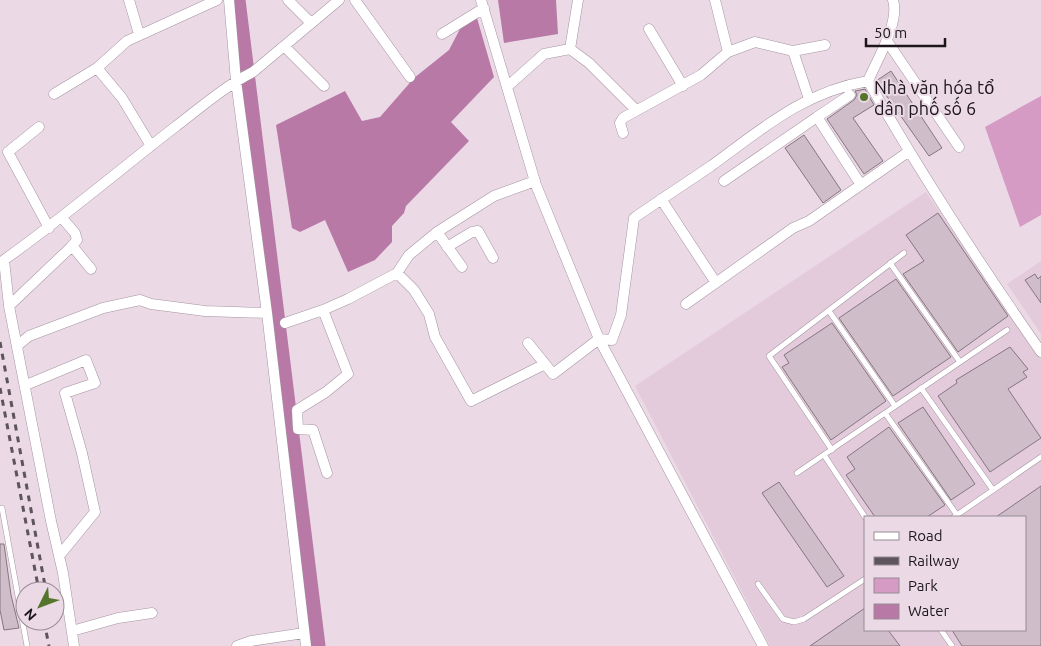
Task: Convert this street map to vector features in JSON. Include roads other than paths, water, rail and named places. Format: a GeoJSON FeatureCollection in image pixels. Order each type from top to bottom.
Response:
{"type":"FeatureCollection","features":[{"type":"Feature","properties":{"kind":"street"},"geometry":{"type":"LineString","coordinates":[[129,0],[139,34]]}},
{"type":"Feature","properties":{"kind":"street"},"geometry":{"type":"LineString","coordinates":[[54,94],[97,68],[127,41],[139,34],[217,0]]}},
{"type":"Feature","properties":{"kind":"street"},"geometry":{"type":"LineString","coordinates":[[229,0],[237,80],[267,313],[306,646]]}},
{"type":"Feature","properties":{"kind":"street"},"geometry":{"type":"LineString","coordinates":[[288,0],[310,23]]}},
{"type":"Feature","properties":{"kind":"street"},"geometry":{"type":"LineString","coordinates":[[74,646],[59,556],[9,306],[4,260],[62,218],[237,80],[253,72],[339,0]]}},
{"type":"Feature","properties":{"kind":"street"},"geometry":{"type":"LineString","coordinates":[[356,0],[410,77]]}},
{"type":"Feature","properties":{"kind":"street"},"geometry":{"type":"LineString","coordinates":[[570,49],[578,0]]}},
{"type":"Feature","properties":{"kind":"street"},"geometry":{"type":"LineString","coordinates":[[715,0],[728,52]]}},
{"type":"Feature","properties":{"kind":"street"},"geometry":{"type":"LineString","coordinates":[[868,81],[887,41],[896,8],[894,0]]}},
{"type":"Feature","properties":{"kind":"street"},"geometry":{"type":"LineString","coordinates":[[442,34],[483,4],[535,181],[600,339],[763,646]]}},
{"type":"Feature","properties":{"kind":"street"},"geometry":{"type":"LineString","coordinates":[[649,29],[683,86]]}},
{"type":"Feature","properties":{"kind":"street"},"geometry":{"type":"LineString","coordinates":[[887,41],[960,147]]}},
{"type":"Feature","properties":{"kind":"street"},"geometry":{"type":"LineString","coordinates":[[623,133],[620,123],[623,118],[701,75],[728,52],[755,42],[794,51],[825,45]]}},
{"type":"Feature","properties":{"kind":"street"},"geometry":{"type":"LineString","coordinates":[[284,46],[324,86]]}},
{"type":"Feature","properties":{"kind":"street"},"geometry":{"type":"LineString","coordinates":[[508,86],[544,54],[570,49],[589,63],[636,110]]}},
{"type":"Feature","properties":{"kind":"street"},"geometry":{"type":"LineString","coordinates":[[794,51],[809,99]]}},
{"type":"Feature","properties":{"kind":"street"},"geometry":{"type":"LineString","coordinates":[[97,68],[122,98],[151,146]]}},
{"type":"Feature","properties":{"kind":"street"},"geometry":{"type":"LineString","coordinates":[[528,343],[554,374],[600,339],[612,340],[621,315],[634,218],[754,133],[809,99],[840,85],[868,81]]}},
{"type":"Feature","properties":{"kind":"street"},"geometry":{"type":"LineString","coordinates":[[868,81],[908,152],[981,266],[1041,352]]}},
{"type":"Feature","properties":{"kind":"street"},"geometry":{"type":"LineString","coordinates":[[724,181],[850,95]]}},
{"type":"Feature","properties":{"kind":"street"},"geometry":{"type":"LineString","coordinates":[[817,117],[861,184]]}},
{"type":"Feature","properties":{"kind":"street"},"geometry":{"type":"LineString","coordinates":[[39,127],[8,152],[48,228]]}},
{"type":"Feature","properties":{"kind":"street"},"geometry":{"type":"LineString","coordinates":[[686,304],[793,228],[809,220],[908,152]]}},
{"type":"Feature","properties":{"kind":"street"},"geometry":{"type":"LineString","coordinates":[[285,323],[348,299],[397,273],[409,255],[437,232],[494,196],[535,181]]}},
{"type":"Feature","properties":{"kind":"street"},"geometry":{"type":"LineString","coordinates":[[661,200],[716,284]]}},
{"type":"Feature","properties":{"kind":"street"},"geometry":{"type":"LineString","coordinates":[[9,306],[77,240],[75,233],[62,218]]}},
{"type":"Feature","properties":{"kind":"street"},"geometry":{"type":"LineString","coordinates":[[448,246],[472,232],[478,231],[493,258]]}},
{"type":"Feature","properties":{"kind":"street"},"geometry":{"type":"LineString","coordinates":[[437,232],[462,267]]}},
{"type":"Feature","properties":{"kind":"street"},"geometry":{"type":"LineString","coordinates":[[70,248],[73,247],[91,269]]}},
{"type":"Feature","properties":{"kind":"street"},"geometry":{"type":"LineString","coordinates":[[397,273],[414,290],[429,314],[435,337],[471,400],[545,364]]}},
{"type":"Feature","properties":{"kind":"street"},"geometry":{"type":"LineString","coordinates":[[17,346],[29,336],[103,308],[140,300],[151,304],[205,311],[267,313]]}},
{"type":"Feature","properties":{"kind":"street"},"geometry":{"type":"LineString","coordinates":[[323,310],[348,374],[326,392],[297,410],[298,430],[313,430],[327,474]]}},
{"type":"Feature","properties":{"kind":"street"},"geometry":{"type":"LineString","coordinates":[[26,385],[86,360],[95,383],[65,393],[82,453],[95,512],[59,556]]}},
{"type":"Feature","properties":{"kind":"street"},"geometry":{"type":"LineString","coordinates":[[72,631],[118,618],[152,612]]}},
{"type":"Feature","properties":{"kind":"street"},"geometry":{"type":"LineString","coordinates":[[237,646],[251,641],[304,633]]}},
{"type":"Feature","properties":{"kind":"lane"},"geometry":{"type":"LineString","coordinates":[[832,450],[769,356],[904,253]]}},
{"type":"Feature","properties":{"kind":"lane"},"geometry":{"type":"LineString","coordinates":[[890,263],[960,362]]}},
{"type":"Feature","properties":{"kind":"lane"},"geometry":{"type":"LineString","coordinates":[[829,311],[895,406]]}},
{"type":"Feature","properties":{"kind":"lane"},"geometry":{"type":"LineString","coordinates":[[797,473],[1006,330]]}},
{"type":"Feature","properties":{"kind":"lane"},"geometry":{"type":"LineString","coordinates":[[921,388],[993,490]]}},
{"type":"Feature","properties":{"kind":"lane"},"geometry":{"type":"LineString","coordinates":[[885,413],[955,516],[1041,457]]}},
{"type":"Feature","properties":{"kind":"lane"},"geometry":{"type":"LineString","coordinates":[[824,455],[865,516]]}},
{"type":"Feature","properties":{"kind":"lane"},"geometry":{"type":"LineString","coordinates":[[2,508],[27,646]]}},
{"type":"Feature","properties":{"kind":"lane"},"geometry":{"type":"LineString","coordinates":[[758,584],[783,619],[794,622],[804,619],[864,580]]}},
{"type":"Feature","properties":{"kind":"lane"},"geometry":{"type":"LineString","coordinates":[[942,631],[952,646]]}},
{"type":"Feature","properties":{"kind":"water"},"geometry":{"type":"Polygon","coordinates":[[[498,0],[556,0],[558,34],[504,43],[498,0]]]}},
{"type":"Feature","properties":{"kind":"water"},"geometry":{"type":"Polygon","coordinates":[[[477,18],[494,77],[451,122],[469,141],[406,206],[404,213],[392,226],[392,242],[375,260],[348,272],[325,220],[300,232],[292,228],[276,125],[345,91],[362,121],[380,117],[414,78],[449,50],[461,27],[477,18]]]}},
{"type":"Feature","properties":{"kind":"waterway"},"geometry":{"type":"LineString","coordinates":[[236,0],[316,646]]}},
{"type":"Feature","properties":{"kind":"railway"},"geometry":{"type":"LineString","coordinates":[[0,342],[44,581]]}},
{"type":"Feature","properties":{"kind":"railway"},"geometry":{"type":"LineString","coordinates":[[0,388],[37,581]]}},
{"type":"Feature","properties":{"kind":"railway"},"geometry":{"type":"LineString","coordinates":[[46,631],[49,646]]}},
{"type":"Feature","properties":{"kind":"place","name":"Nhà văn hóa tổ dân phố số 6"},"geometry":{"type":"Point","coordinates":[864,97]}}]}
